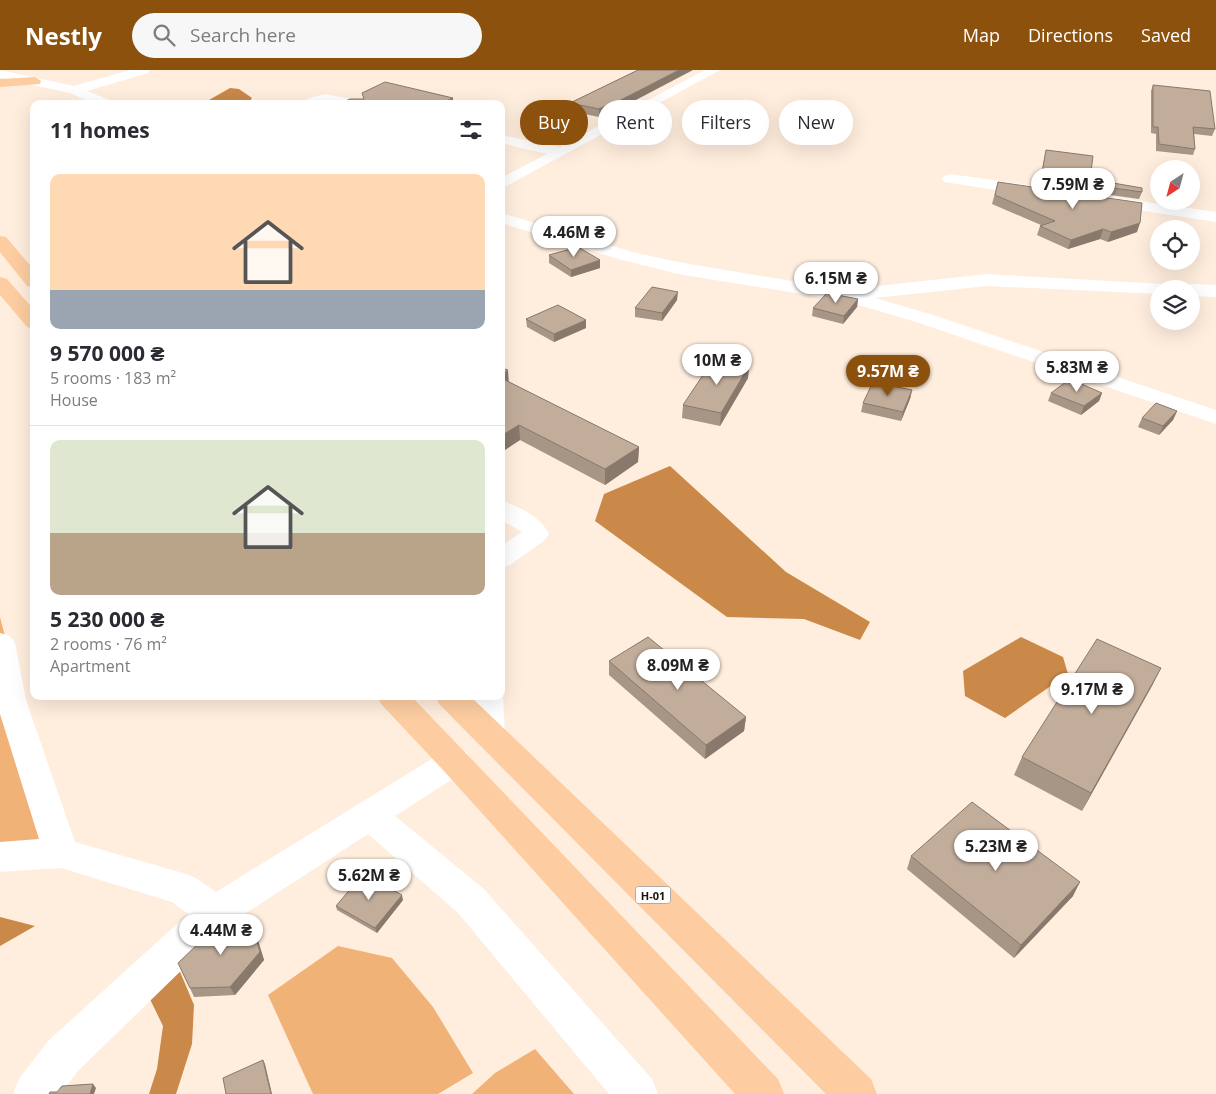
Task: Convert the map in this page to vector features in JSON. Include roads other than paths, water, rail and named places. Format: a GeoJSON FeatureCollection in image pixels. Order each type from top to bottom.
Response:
{"type":"FeatureCollection","features":[{"type":"Feature","properties":{"kind":"main road"},"geometry":{"type":"LineString","coordinates":[[0,241],[30,277]]}},
{"type":"Feature","properties":{"kind":"main road"},"geometry":{"type":"LineString","coordinates":[[0,283],[30,318]]}},
{"type":"Feature","properties":{"kind":"main road"},"geometry":{"type":"LineString","coordinates":[[396,700],[455,761],[763,1094]]}},
{"type":"Feature","properties":{"kind":"main road","name":"Н-01"},"geometry":{"type":"LineString","coordinates":[[454,700],[856,1094]]}},
{"type":"Feature","properties":{"kind":"street"},"geometry":{"type":"LineString","coordinates":[[74,90],[144,70]]}},
{"type":"Feature","properties":{"kind":"street"},"geometry":{"type":"LineString","coordinates":[[505,182],[714,70]]}},
{"type":"Feature","properties":{"kind":"street"},"geometry":{"type":"LineString","coordinates":[[6,76],[74,90],[98,100]]}},
{"type":"Feature","properties":{"kind":"street"},"geometry":{"type":"LineString","coordinates":[[313,100],[316,97],[329,97],[341,100]]}},
{"type":"Feature","properties":{"kind":"street"},"geometry":{"type":"LineString","coordinates":[[505,140],[560,152]]}},
{"type":"Feature","properties":{"kind":"street"},"geometry":{"type":"LineString","coordinates":[[950,179],[1048,193]]}},
{"type":"Feature","properties":{"kind":"street"},"geometry":{"type":"LineString","coordinates":[[1088,199],[1216,217]]}},
{"type":"Feature","properties":{"kind":"street"},"geometry":{"type":"LineString","coordinates":[[505,219],[628,256],[678,268],[847,296],[933,322],[1216,417]]}},
{"type":"Feature","properties":{"kind":"street"},"geometry":{"type":"LineString","coordinates":[[847,296],[987,280],[1150,288]]}},
{"type":"Feature","properties":{"kind":"street"},"geometry":{"type":"LineString","coordinates":[[1200,290],[1216,291]]}},
{"type":"Feature","properties":{"kind":"street"},"geometry":{"type":"LineString","coordinates":[[505,511],[533,527],[536,534],[505,556]]}},
{"type":"Feature","properties":{"kind":"street"},"geometry":{"type":"LineString","coordinates":[[0,643],[11,700],[61,852]]}},
{"type":"Feature","properties":{"kind":"street"},"geometry":{"type":"LineString","coordinates":[[488,700],[489,734]]}},
{"type":"Feature","properties":{"kind":"street"},"geometry":{"type":"LineString","coordinates":[[34,1094],[63,1056],[215,913],[455,761]]}},
{"type":"Feature","properties":{"kind":"street"},"geometry":{"type":"LineString","coordinates":[[369,815],[470,901],[637,1094]]}},
{"type":"Feature","properties":{"kind":"street"},"geometry":{"type":"LineString","coordinates":[[0,857],[61,852],[183,889],[215,913]]}}]}
